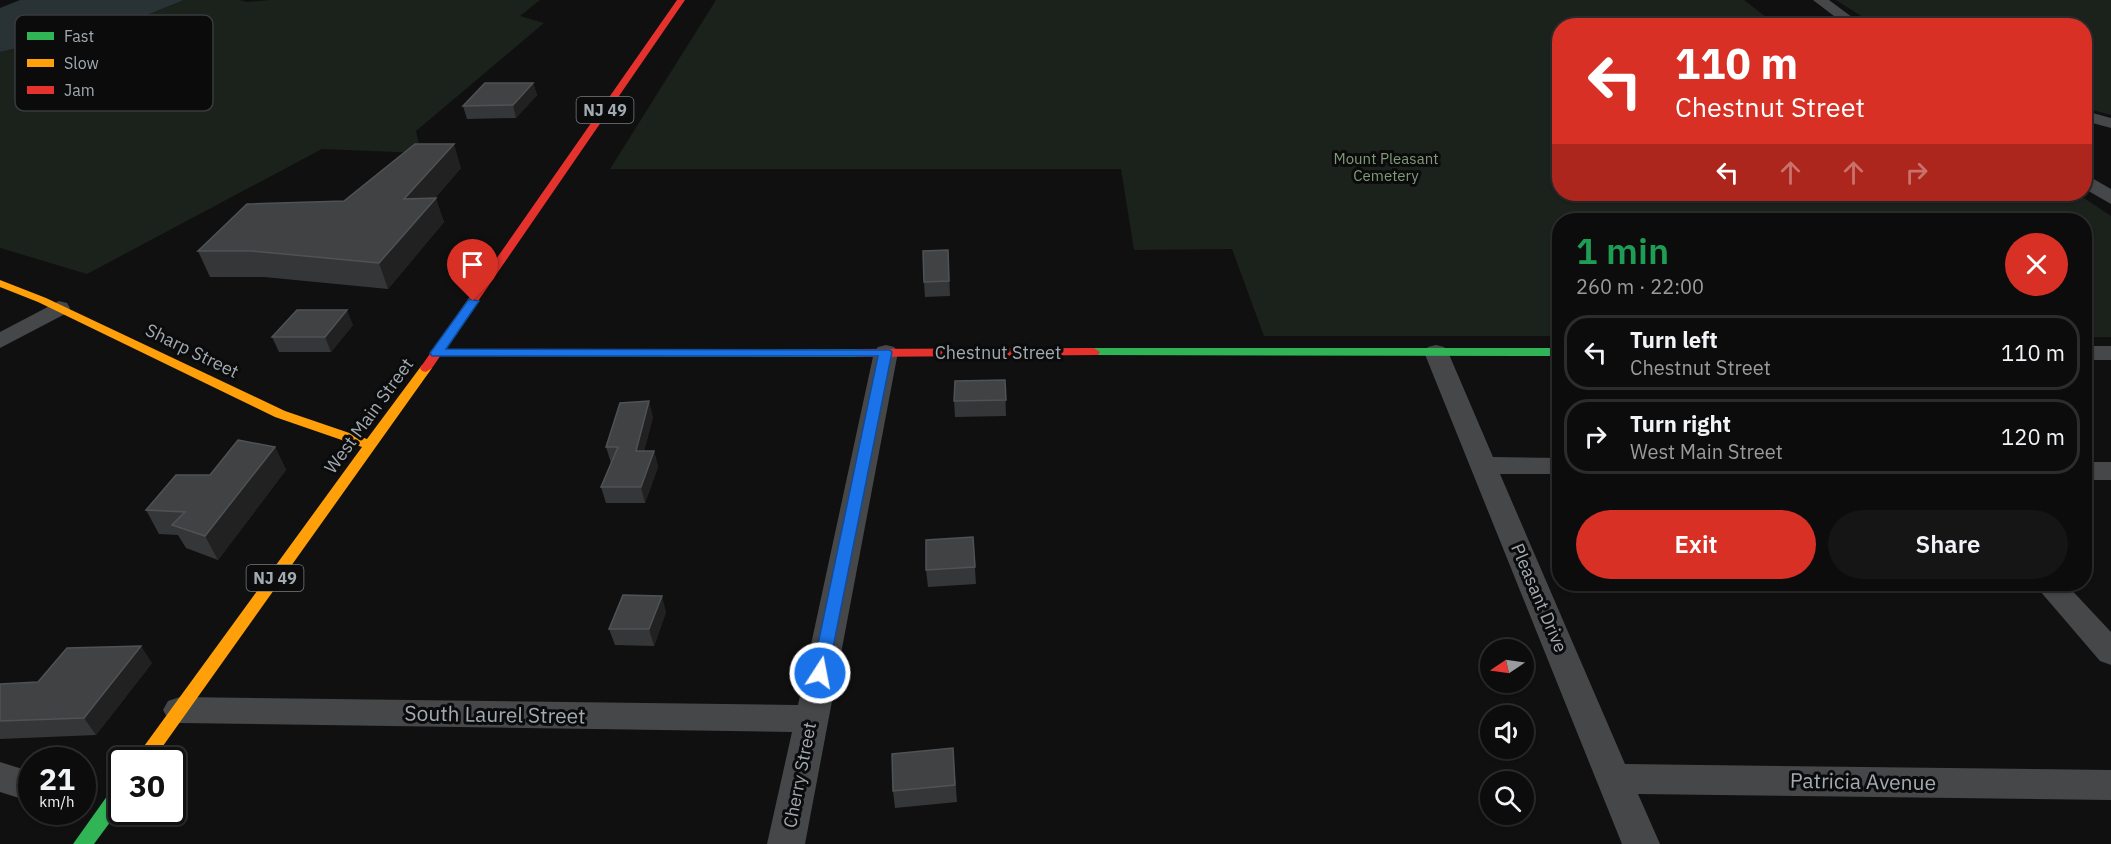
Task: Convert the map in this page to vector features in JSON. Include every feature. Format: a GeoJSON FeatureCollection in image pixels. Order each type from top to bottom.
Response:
{"type":"FeatureCollection","features":[{"type":"Feature","properties":{"kind":"main road","name":"West Main Street"},"geometry":{"type":"LineString","coordinates":[[153,747],[437,353],[681,0]]}},
{"type":"Feature","properties":{"kind":"main road","name":"Sharp Street"},"geometry":{"type":"LineString","coordinates":[[0,283],[59,308],[280,414],[371,445]]}},
{"type":"Feature","properties":{"kind":"main road","name":"Chestnut Street"},"geometry":{"type":"LineString","coordinates":[[437,353],[1552,352]]}},
{"type":"Feature","properties":{"kind":"main road"},"geometry":{"type":"LineString","coordinates":[[83,844],[103,802]]}},
{"type":"Feature","properties":{"kind":"street"},"geometry":{"type":"LineString","coordinates":[[1820,0],[1846,18]]}},
{"type":"Feature","properties":{"kind":"street"},"geometry":{"type":"LineString","coordinates":[[2092,118],[2111,123]]}},
{"type":"Feature","properties":{"kind":"street"},"geometry":{"type":"LineString","coordinates":[[2092,185],[2111,198]]}},
{"type":"Feature","properties":{"kind":"street"},"geometry":{"type":"LineString","coordinates":[[0,341],[59,308]]}},
{"type":"Feature","properties":{"kind":"street","name":"Cherry Street"},"geometry":{"type":"LineString","coordinates":[[786,844],[886,352]]}},
{"type":"Feature","properties":{"kind":"street","name":"Pleasant Drive"},"geometry":{"type":"LineString","coordinates":[[1436,352],[1641,844]]}},
{"type":"Feature","properties":{"kind":"street"},"geometry":{"type":"LineString","coordinates":[[2092,353],[2111,353]]}},
{"type":"Feature","properties":{"kind":"street"},"geometry":{"type":"LineString","coordinates":[[1483,465],[1552,466]]}},
{"type":"Feature","properties":{"kind":"street"},"geometry":{"type":"LineString","coordinates":[[2092,471],[2111,471]]}},
{"type":"Feature","properties":{"kind":"street"},"geometry":{"type":"LineString","coordinates":[[2055,591],[2111,653]]}},
{"type":"Feature","properties":{"kind":"street","name":"South Laurel Street"},"geometry":{"type":"LineString","coordinates":[[180,710],[811,719]]}},
{"type":"Feature","properties":{"kind":"street"},"geometry":{"type":"LineString","coordinates":[[0,777],[18,783]]}},
{"type":"Feature","properties":{"kind":"street","name":"Patricia Avenue"},"geometry":{"type":"LineString","coordinates":[[1615,779],[2111,784]]}},
{"type":"Feature","properties":{"kind":"green space"},"geometry":{"type":"Polygon","coordinates":[[[184,0],[247,2],[270,0],[540,0],[520,16],[544,23],[416,131],[421,153],[322,149],[87,274],[0,248],[0,52],[15,48],[15,111],[213,111],[213,15],[147,15],[184,0]]]}},
{"type":"Feature","properties":{"kind":"green space","name":"Mount Pleasant Cemetery"},"geometry":{"type":"Polygon","coordinates":[[[716,0],[1744,0],[1767,18],[1552,18],[1552,201],[2088,201],[2111,216],[2111,337],[2092,337],[2092,213],[1552,213],[1552,336],[1264,336],[1232,249],[1134,250],[1121,169],[610,169],[716,0]]]}},
{"type":"Feature","properties":{"kind":"green space"},"geometry":{"type":"Polygon","coordinates":[[[1836,0],[2111,0],[2111,115],[2092,110],[2092,18],[1864,18],[1836,0]]]}},
{"type":"Feature","properties":{"kind":"shaded area"},"geometry":{"type":"Polygon","coordinates":[[[20,0],[184,0],[147,15],[15,15],[15,48],[0,52],[0,8],[20,0]]]}},
{"type":"Feature","properties":{"kind":"building"},"geometry":{"type":"Polygon","coordinates":[[[485,83],[533,83],[513,105],[463,106],[485,83]]]}},
{"type":"Feature","properties":{"kind":"building"},"geometry":{"type":"Polygon","coordinates":[[[415,144],[454,144],[404,199],[436,198],[379,263],[252,251],[198,251],[247,204],[344,201],[415,144]]]}},
{"type":"Feature","properties":{"kind":"building"},"geometry":{"type":"Polygon","coordinates":[[[948,250],[949,281],[924,282],[923,251],[948,250]]]}},
{"type":"Feature","properties":{"kind":"building"},"geometry":{"type":"Polygon","coordinates":[[[297,310],[347,310],[325,337],[272,337],[297,310]]]}},
{"type":"Feature","properties":{"kind":"building"},"geometry":{"type":"Polygon","coordinates":[[[1005,380],[1006,400],[954,401],[955,381],[1005,380]]]}},
{"type":"Feature","properties":{"kind":"building"},"geometry":{"type":"Polygon","coordinates":[[[649,401],[636,451],[654,451],[641,487],[601,487],[618,447],[606,447],[620,403],[649,401]]]}},
{"type":"Feature","properties":{"kind":"building"},"geometry":{"type":"Polygon","coordinates":[[[238,440],[275,447],[205,536],[172,525],[185,512],[146,510],[176,475],[210,475],[238,440]]]}},
{"type":"Feature","properties":{"kind":"building"},"geometry":{"type":"Polygon","coordinates":[[[973,537],[975,567],[926,570],[926,540],[973,537]]]}},
{"type":"Feature","properties":{"kind":"building"},"geometry":{"type":"Polygon","coordinates":[[[623,595],[662,596],[649,629],[609,629],[623,595]]]}},
{"type":"Feature","properties":{"kind":"building"},"geometry":{"type":"Polygon","coordinates":[[[141,646],[84,718],[0,721],[0,684],[38,682],[67,648],[141,646]]]}},
{"type":"Feature","properties":{"kind":"building"},"geometry":{"type":"Polygon","coordinates":[[[953,748],[955,785],[893,791],[892,754],[953,748]]]}},
{"type":"Feature","properties":{"kind":"traffic: fast"},"geometry":{"type":"LineString","coordinates":[[1094,352],[1552,352]]}},
{"type":"Feature","properties":{"kind":"traffic: fast"},"geometry":{"type":"LineString","coordinates":[[437,353],[857,353]]}},
{"type":"Feature","properties":{"kind":"traffic: fast"},"geometry":{"type":"LineString","coordinates":[[83,844],[108,810]]}},
{"type":"Feature","properties":{"kind":"traffic: slow"},"geometry":{"type":"LineString","coordinates":[[0,283],[42,300],[280,414],[371,445]]}},
{"type":"Feature","properties":{"kind":"traffic: slow"},"geometry":{"type":"LineString","coordinates":[[152,747],[426,368]]}},
{"type":"Feature","properties":{"kind":"traffic: jam"},"geometry":{"type":"LineString","coordinates":[[426,368],[681,0]]}},
{"type":"Feature","properties":{"kind":"traffic: jam"},"geometry":{"type":"LineString","coordinates":[[857,353],[1094,352]]}},
{"type":"Feature","properties":{"kind":"route"},"geometry":{"type":"LineString","coordinates":[[473,301],[437,353],[886,352],[820,673]]}}]}
